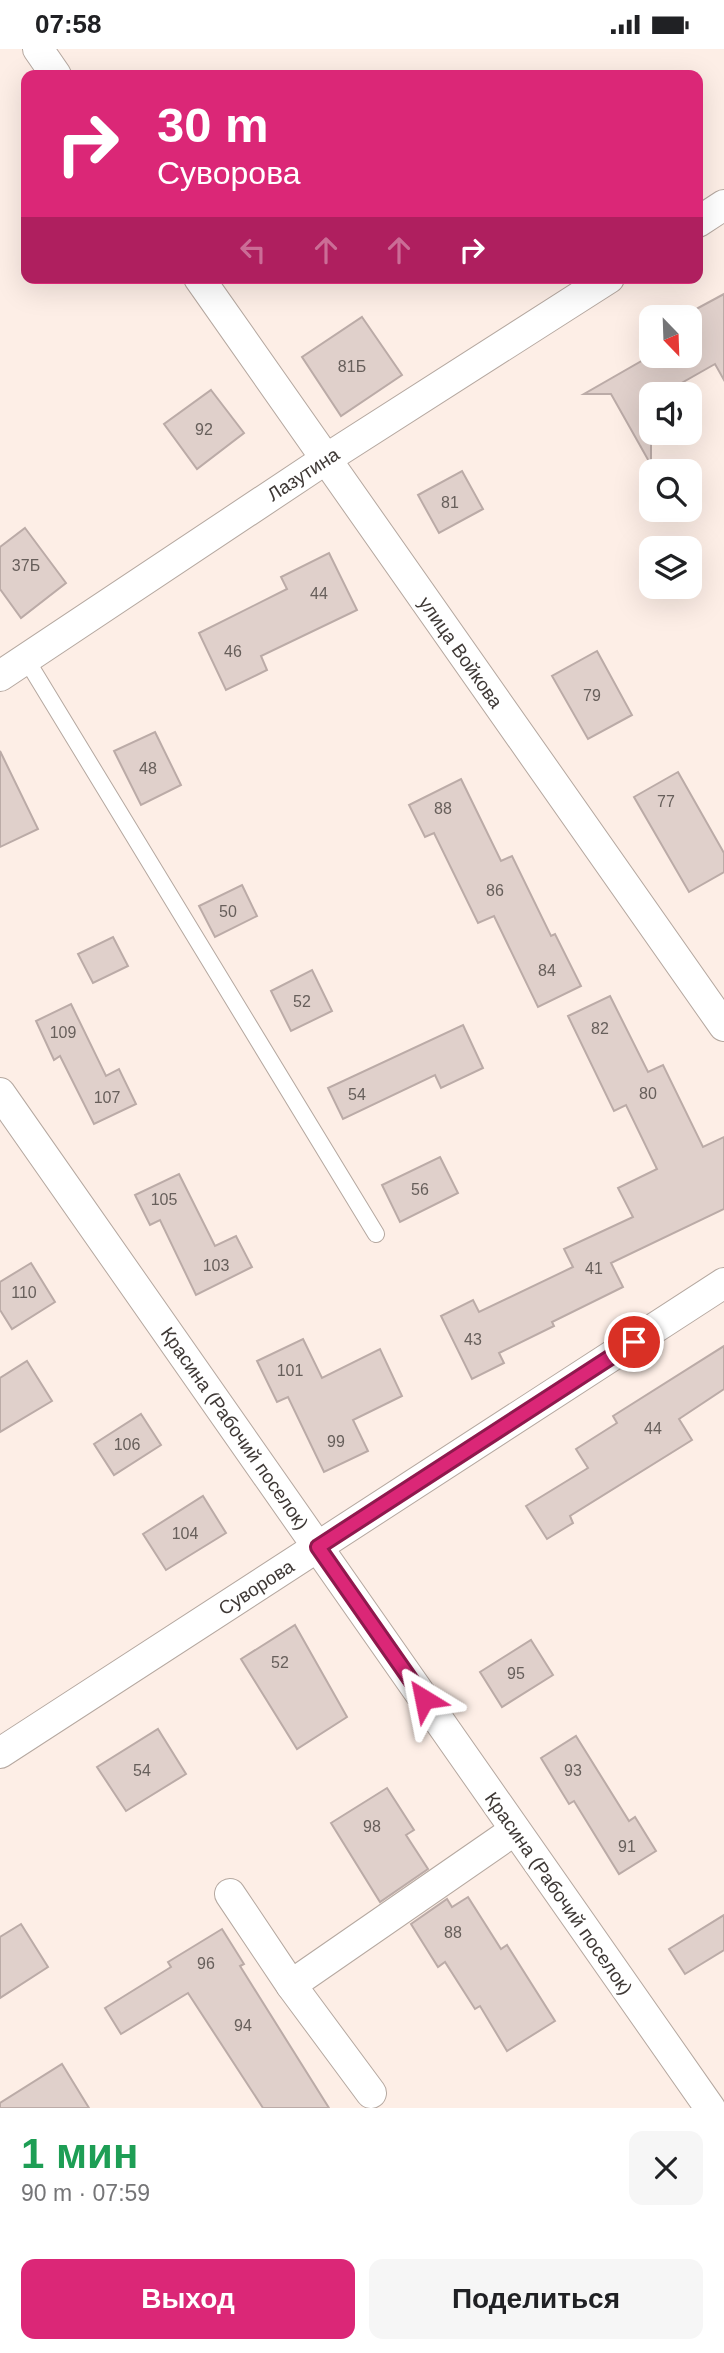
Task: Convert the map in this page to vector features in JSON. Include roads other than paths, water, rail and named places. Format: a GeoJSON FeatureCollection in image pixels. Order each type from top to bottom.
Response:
{"type":"FeatureCollection","features":[{"type":"Feature","properties":{"kind":"street"},"geometry":{"type":"LineString","coordinates":[[38,49],[53,70]]}},
{"type":"Feature","properties":{"kind":"street"},"geometry":{"type":"LineString","coordinates":[[703,219],[724,205]]}},
{"type":"Feature","properties":{"kind":"street","name":"улица Войкова"},"geometry":{"type":"LineString","coordinates":[[203,284],[724,1026]]}},
{"type":"Feature","properties":{"kind":"street","name":"Лазутина"},"geometry":{"type":"LineString","coordinates":[[0,676],[326,459],[600,284]]}},
{"type":"Feature","properties":{"kind":"street","name":"Красина (Рабочий поселок)"},"geometry":{"type":"LineString","coordinates":[[0,1093],[710,2108]]}},
{"type":"Feature","properties":{"kind":"street","name":"Суворова"},"geometry":{"type":"LineString","coordinates":[[0,1753],[724,1283]]}},
{"type":"Feature","properties":{"kind":"street"},"geometry":{"type":"LineString","coordinates":[[291,1985],[515,1830]]}},
{"type":"Feature","properties":{"kind":"street"},"geometry":{"type":"LineString","coordinates":[[230,1894],[291,1985],[371,2094]]}},
{"type":"Feature","properties":{"kind":"lane"},"geometry":{"type":"LineString","coordinates":[[26,659],[376,1234]]}}]}
